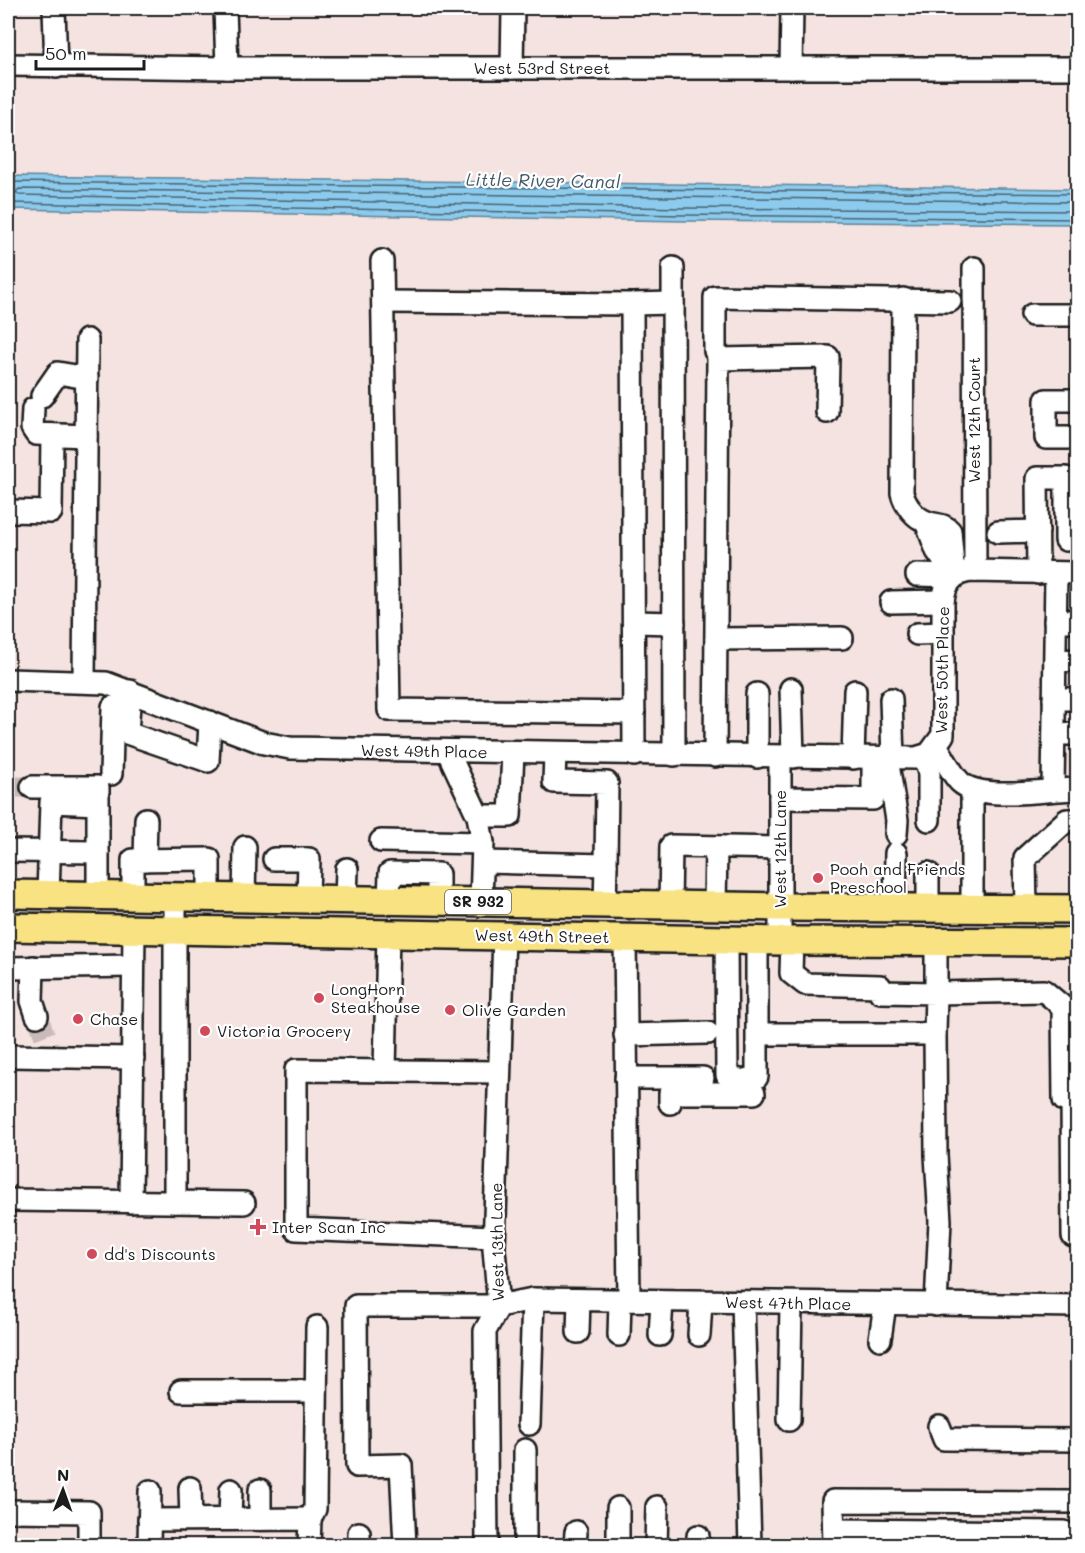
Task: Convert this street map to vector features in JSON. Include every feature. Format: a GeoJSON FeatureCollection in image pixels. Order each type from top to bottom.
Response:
{"type":"FeatureCollection","features":[{"type":"Feature","properties":{"kind":"main road","name":"West 49th Street"},"geometry":{"type":"LineString","coordinates":[[8,894],[780,907],[1077,909]]}},
{"type":"Feature","properties":{"kind":"main road"},"geometry":{"type":"LineString","coordinates":[[331,932],[388,919],[462,919],[481,902]]}},
{"type":"Feature","properties":{"kind":"main road"},"geometry":{"type":"LineString","coordinates":[[504,935],[523,918],[582,917],[639,904]]}},
{"type":"Feature","properties":{"kind":"main road","name":"West 49th Street"},"geometry":{"type":"LineString","coordinates":[[8,927],[776,940],[1077,942]]}},
{"type":"Feature","properties":{"kind":"street"},"geometry":{"type":"LineString","coordinates":[[54,8],[56,67]]}},
{"type":"Feature","properties":{"kind":"street"},"geometry":{"type":"LineString","coordinates":[[225,8],[228,68]]}},
{"type":"Feature","properties":{"kind":"street"},"geometry":{"type":"LineString","coordinates":[[512,68],[513,8]]}},
{"type":"Feature","properties":{"kind":"street"},"geometry":{"type":"LineString","coordinates":[[791,68],[792,8]]}},
{"type":"Feature","properties":{"kind":"street","name":"West 53rd Street"},"geometry":{"type":"LineString","coordinates":[[8,65],[228,68],[1077,68]]}},
{"type":"Feature","properties":{"kind":"street"},"geometry":{"type":"LineString","coordinates":[[382,261],[389,710],[634,713]]}},
{"type":"Feature","properties":{"kind":"street"},"geometry":{"type":"LineString","coordinates":[[672,268],[674,755]]}},
{"type":"Feature","properties":{"kind":"street","name":"West 12th Court"},"geometry":{"type":"LineString","coordinates":[[974,268],[975,571]]}},
{"type":"Feature","properties":{"kind":"street"},"geometry":{"type":"LineString","coordinates":[[715,351],[715,297],[950,301]]}},
{"type":"Feature","properties":{"kind":"street"},"geometry":{"type":"LineString","coordinates":[[903,299],[902,492],[909,508],[926,522],[936,551],[954,576]]}},
{"type":"Feature","properties":{"kind":"street"},"geometry":{"type":"LineString","coordinates":[[383,302],[673,303]]}},
{"type":"Feature","properties":{"kind":"street"},"geometry":{"type":"LineString","coordinates":[[632,304],[634,755]]}},
{"type":"Feature","properties":{"kind":"street"},"geometry":{"type":"LineString","coordinates":[[1032,315],[1077,315]]}},
{"type":"Feature","properties":{"kind":"street"},"geometry":{"type":"LineString","coordinates":[[84,681],[87,340]]}},
{"type":"Feature","properties":{"kind":"street"},"geometry":{"type":"LineString","coordinates":[[715,756],[718,359],[828,357],[827,412]]}},
{"type":"Feature","properties":{"kind":"street"},"geometry":{"type":"LineString","coordinates":[[86,436],[36,434],[33,431],[37,403],[58,373],[87,378]]}},
{"type":"Feature","properties":{"kind":"street"},"geometry":{"type":"LineString","coordinates":[[1077,400],[1046,400],[1047,438],[1077,438]]}},
{"type":"Feature","properties":{"kind":"street"},"geometry":{"type":"LineString","coordinates":[[8,512],[51,512],[52,435]]}},
{"type":"Feature","properties":{"kind":"street"},"geometry":{"type":"LineString","coordinates":[[1053,789],[1057,573],[1038,531],[1037,478],[1066,478],[1066,540]]}},
{"type":"Feature","properties":{"kind":"street"},"geometry":{"type":"LineString","coordinates":[[998,532],[1038,531]]}},
{"type":"Feature","properties":{"kind":"street"},"geometry":{"type":"LineString","coordinates":[[917,575],[954,576],[975,571],[1057,573]]}},
{"type":"Feature","properties":{"kind":"street","name":"West 50th Place"},"geometry":{"type":"LineString","coordinates":[[931,751],[944,731],[944,601],[947,585],[954,576]]}},
{"type":"Feature","properties":{"kind":"street"},"geometry":{"type":"LineString","coordinates":[[891,602],[944,601]]}},
{"type":"Feature","properties":{"kind":"street"},"geometry":{"type":"LineString","coordinates":[[1055,621],[1077,621]]}},
{"type":"Feature","properties":{"kind":"street"},"geometry":{"type":"LineString","coordinates":[[634,622],[674,623]]}},
{"type":"Feature","properties":{"kind":"street"},"geometry":{"type":"LineString","coordinates":[[918,634],[943,633]]}},
{"type":"Feature","properties":{"kind":"street"},"geometry":{"type":"LineString","coordinates":[[716,639],[842,638]]}},
{"type":"Feature","properties":{"kind":"street"},"geometry":{"type":"LineString","coordinates":[[1055,661],[1077,660]]}},
{"type":"Feature","properties":{"kind":"street","name":"West 49th Place"},"geometry":{"type":"LineString","coordinates":[[8,680],[84,681],[122,688],[280,747],[448,752],[877,758]]}},
{"type":"Feature","properties":{"kind":"street"},"geometry":{"type":"LineString","coordinates":[[122,688],[126,733],[208,761],[210,722]]}},
{"type":"Feature","properties":{"kind":"street"},"geometry":{"type":"LineString","coordinates":[[98,896],[102,788],[122,688]]}},
{"type":"Feature","properties":{"kind":"street","name":"West 12th Lane"},"geometry":{"type":"LineString","coordinates":[[776,940],[780,907],[780,798],[787,757],[791,689]]}},
{"type":"Feature","properties":{"kind":"street"},"geometry":{"type":"LineString","coordinates":[[855,691],[897,820],[895,908]]}},
{"type":"Feature","properties":{"kind":"street"},"geometry":{"type":"LineString","coordinates":[[757,694],[757,757]]}},
{"type":"Feature","properties":{"kind":"street"},"geometry":{"type":"LineString","coordinates":[[780,798],[873,799],[877,758],[891,699]]}},
{"type":"Feature","properties":{"kind":"street"},"geometry":{"type":"LineString","coordinates":[[1054,699],[1077,699]]}},
{"type":"Feature","properties":{"kind":"street"},"geometry":{"type":"LineString","coordinates":[[1054,734],[1077,734]]}},
{"type":"Feature","properties":{"kind":"street"},"geometry":{"type":"LineString","coordinates":[[877,758],[931,751]]}},
{"type":"Feature","properties":{"kind":"street"},"geometry":{"type":"LineString","coordinates":[[931,751],[958,781],[972,790],[988,793],[1077,789]]}},
{"type":"Feature","properties":{"kind":"street"},"geometry":{"type":"LineString","coordinates":[[929,820],[931,751]]}},
{"type":"Feature","properties":{"kind":"street"},"geometry":{"type":"LineString","coordinates":[[448,752],[477,816],[483,852],[481,902]]}},
{"type":"Feature","properties":{"kind":"street"},"geometry":{"type":"LineString","coordinates":[[477,816],[510,816],[513,753]]}},
{"type":"Feature","properties":{"kind":"street"},"geometry":{"type":"LineString","coordinates":[[555,753],[554,783],[607,783],[605,904]]}},
{"type":"Feature","properties":{"kind":"street"},"geometry":{"type":"LineString","coordinates":[[601,754],[601,783]]}},
{"type":"Feature","properties":{"kind":"street"},"geometry":{"type":"LineString","coordinates":[[32,787],[102,788]]}},
{"type":"Feature","properties":{"kind":"street"},"geometry":{"type":"LineString","coordinates":[[48,895],[51,802],[102,788]]}},
{"type":"Feature","properties":{"kind":"street"},"geometry":{"type":"LineString","coordinates":[[972,790],[972,908]]}},
{"type":"Feature","properties":{"kind":"street"},"geometry":{"type":"LineString","coordinates":[[145,860],[146,819]]}},
{"type":"Feature","properties":{"kind":"street"},"geometry":{"type":"LineString","coordinates":[[1026,909],[1025,858],[1067,820],[1077,820]]}},
{"type":"Feature","properties":{"kind":"street"},"geometry":{"type":"LineString","coordinates":[[381,841],[606,865]]}},
{"type":"Feature","properties":{"kind":"street"},"geometry":{"type":"LineString","coordinates":[[670,905],[671,846],[780,848]]}},
{"type":"Feature","properties":{"kind":"street"},"geometry":{"type":"LineString","coordinates":[[244,898],[245,847]]}},
{"type":"Feature","properties":{"kind":"street"},"geometry":{"type":"LineString","coordinates":[[714,906],[716,847]]}},
{"type":"Feature","properties":{"kind":"street"},"geometry":{"type":"LineString","coordinates":[[8,851],[98,852]]}},
{"type":"Feature","properties":{"kind":"street"},"geometry":{"type":"LineString","coordinates":[[274,859],[309,858],[308,899]]}},
{"type":"Feature","properties":{"kind":"street"},"geometry":{"type":"LineString","coordinates":[[133,896],[133,860],[209,859],[209,898]]}},
{"type":"Feature","properties":{"kind":"street"},"geometry":{"type":"LineString","coordinates":[[346,900],[347,868]]}},
{"type":"Feature","properties":{"kind":"street"},"geometry":{"type":"LineString","coordinates":[[928,873],[928,908]]}},
{"type":"Feature","properties":{"kind":"street"},"geometry":{"type":"LineString","coordinates":[[175,897],[175,1202]]}},
{"type":"Feature","properties":{"kind":"street"},"geometry":{"type":"LineString","coordinates":[[131,1202],[134,929]]}},
{"type":"Feature","properties":{"kind":"street"},"geometry":{"type":"LineString","coordinates":[[385,1071],[388,933]]}},
{"type":"Feature","properties":{"kind":"street","name":"West 13th Lane"},"geometry":{"type":"LineString","coordinates":[[487,1545],[485,1331],[499,1306],[494,1237],[504,935]]}},
{"type":"Feature","properties":{"kind":"street"},"geometry":{"type":"LineString","coordinates":[[619,1335],[625,1301],[625,937]]}},
{"type":"Feature","properties":{"kind":"street"},"geometry":{"type":"LineString","coordinates":[[726,939],[727,1075],[741,1081],[757,1077],[776,940]]}},
{"type":"Feature","properties":{"kind":"street"},"geometry":{"type":"LineString","coordinates":[[776,940],[791,973],[805,984],[880,986],[880,992],[1044,991],[1063,1007],[1064,1100],[1075,1100],[1073,1236]]}},
{"type":"Feature","properties":{"kind":"street"},"geometry":{"type":"LineString","coordinates":[[936,941],[936,1155],[940,1221],[936,1305]]}},
{"type":"Feature","properties":{"kind":"street"},"geometry":{"type":"LineString","coordinates":[[8,968],[133,966]]}},
{"type":"Feature","properties":{"kind":"street"},"geometry":{"type":"LineString","coordinates":[[33,967],[32,1001],[37,1016]]}},
{"type":"Feature","properties":{"kind":"street"},"geometry":{"type":"LineString","coordinates":[[625,1035],[708,1033]]}},
{"type":"Feature","properties":{"kind":"street"},"geometry":{"type":"LineString","coordinates":[[766,1034],[935,1034]]}},
{"type":"Feature","properties":{"kind":"street"},"geometry":{"type":"LineString","coordinates":[[8,1056],[49,1048],[133,1058]]}},
{"type":"Feature","properties":{"kind":"street"},"geometry":{"type":"LineString","coordinates":[[494,1237],[296,1229],[296,1070],[499,1072]]}},
{"type":"Feature","properties":{"kind":"street"},"geometry":{"type":"LineString","coordinates":[[626,1078],[703,1078]]}},
{"type":"Feature","properties":{"kind":"street"},"geometry":{"type":"LineString","coordinates":[[670,1103],[670,1093],[754,1093]]}},
{"type":"Feature","properties":{"kind":"street"},"geometry":{"type":"LineString","coordinates":[[8,1200],[244,1203]]}},
{"type":"Feature","properties":{"kind":"street"},"geometry":{"type":"LineString","coordinates":[[529,1424],[533,1299]]}},
{"type":"Feature","properties":{"kind":"street","name":"West 47th Place"},"geometry":{"type":"LineString","coordinates":[[405,1545],[401,1465],[357,1466],[356,1306],[499,1306],[533,1299],[1077,1306]]}},
{"type":"Feature","properties":{"kind":"street"},"geometry":{"type":"LineString","coordinates":[[578,1332],[579,1300]]}},
{"type":"Feature","properties":{"kind":"street"},"geometry":{"type":"LineString","coordinates":[[660,1335],[662,1301]]}},
{"type":"Feature","properties":{"kind":"street"},"geometry":{"type":"LineString","coordinates":[[699,1335],[701,1302]]}},
{"type":"Feature","properties":{"kind":"street"},"geometry":{"type":"LineString","coordinates":[[743,1302],[750,1545]]}},
{"type":"Feature","properties":{"kind":"street"},"geometry":{"type":"LineString","coordinates":[[789,1420],[791,1303]]}},
{"type":"Feature","properties":{"kind":"street"},"geometry":{"type":"LineString","coordinates":[[880,1339],[885,1304]]}},
{"type":"Feature","properties":{"kind":"street"},"geometry":{"type":"LineString","coordinates":[[309,1545],[310,1519],[315,1509],[317,1327]]}},
{"type":"Feature","properties":{"kind":"street"},"geometry":{"type":"LineString","coordinates":[[181,1391],[316,1391]]}},
{"type":"Feature","properties":{"kind":"street"},"geometry":{"type":"LineString","coordinates":[[939,1426],[944,1439],[1077,1440]]}},
{"type":"Feature","properties":{"kind":"street"},"geometry":{"type":"LineString","coordinates":[[525,1450],[525,1545]]}},
{"type":"Feature","properties":{"kind":"street"},"geometry":{"type":"LineString","coordinates":[[190,1488],[191,1519]]}},
{"type":"Feature","properties":{"kind":"street"},"geometry":{"type":"LineString","coordinates":[[230,1519],[231,1490]]}},
{"type":"Feature","properties":{"kind":"street"},"geometry":{"type":"LineString","coordinates":[[260,1490],[260,1519]]}},
{"type":"Feature","properties":{"kind":"street"},"geometry":{"type":"LineString","coordinates":[[149,1545],[150,1491]]}},
{"type":"Feature","properties":{"kind":"street"},"geometry":{"type":"LineString","coordinates":[[833,1501],[1071,1502],[1064,1539],[834,1538],[833,1501]]}},
{"type":"Feature","properties":{"kind":"street"},"geometry":{"type":"LineString","coordinates":[[656,1545],[657,1507]]}},
{"type":"Feature","properties":{"kind":"street"},"geometry":{"type":"LineString","coordinates":[[618,1508],[618,1545]]}},
{"type":"Feature","properties":{"kind":"street"},"geometry":{"type":"LineString","coordinates":[[8,1511],[89,1512],[89,1545]]}},
{"type":"Feature","properties":{"kind":"street"},"geometry":{"type":"LineString","coordinates":[[149,1520],[310,1519]]}},
{"type":"Feature","properties":{"kind":"water"},"geometry":{"type":"Polygon","coordinates":[[[8,176],[1077,189],[1078,224],[684,221],[8,209],[8,176]]]}},
{"type":"Feature","properties":{"kind":"tunnel"},"geometry":{"type":"LineString","coordinates":[[8,787],[32,787]]}},
{"type":"Feature","properties":{"kind":"tunnel"},"geometry":{"type":"LineString","coordinates":[[37,1016],[46,1039]]}},
{"type":"Feature","properties":{"kind":"place","name":"Pooh and Friends Preschool"},"geometry":{"type":"Point","coordinates":[818,878]}},
{"type":"Feature","properties":{"kind":"place","name":"LongHorn Steakhouse"},"geometry":{"type":"Point","coordinates":[319,998]}},
{"type":"Feature","properties":{"kind":"place","name":"Olive Garden"},"geometry":{"type":"Point","coordinates":[450,1010]}},
{"type":"Feature","properties":{"kind":"place","name":"Chase"},"geometry":{"type":"Point","coordinates":[78,1019]}},
{"type":"Feature","properties":{"kind":"place","name":"Victoria Grocery"},"geometry":{"type":"Point","coordinates":[205,1031]}},
{"type":"Feature","properties":{"kind":"place","name":"Inter Scan Inc"},"geometry":{"type":"Point","coordinates":[258,1227]}},
{"type":"Feature","properties":{"kind":"place","name":"dd's Discounts"},"geometry":{"type":"Point","coordinates":[92,1254]}},
{"type":"Feature","properties":{"kind":"water label","name":"Little River Canal"},"geometry":{"type":"Point","coordinates":[543,181]}}]}
